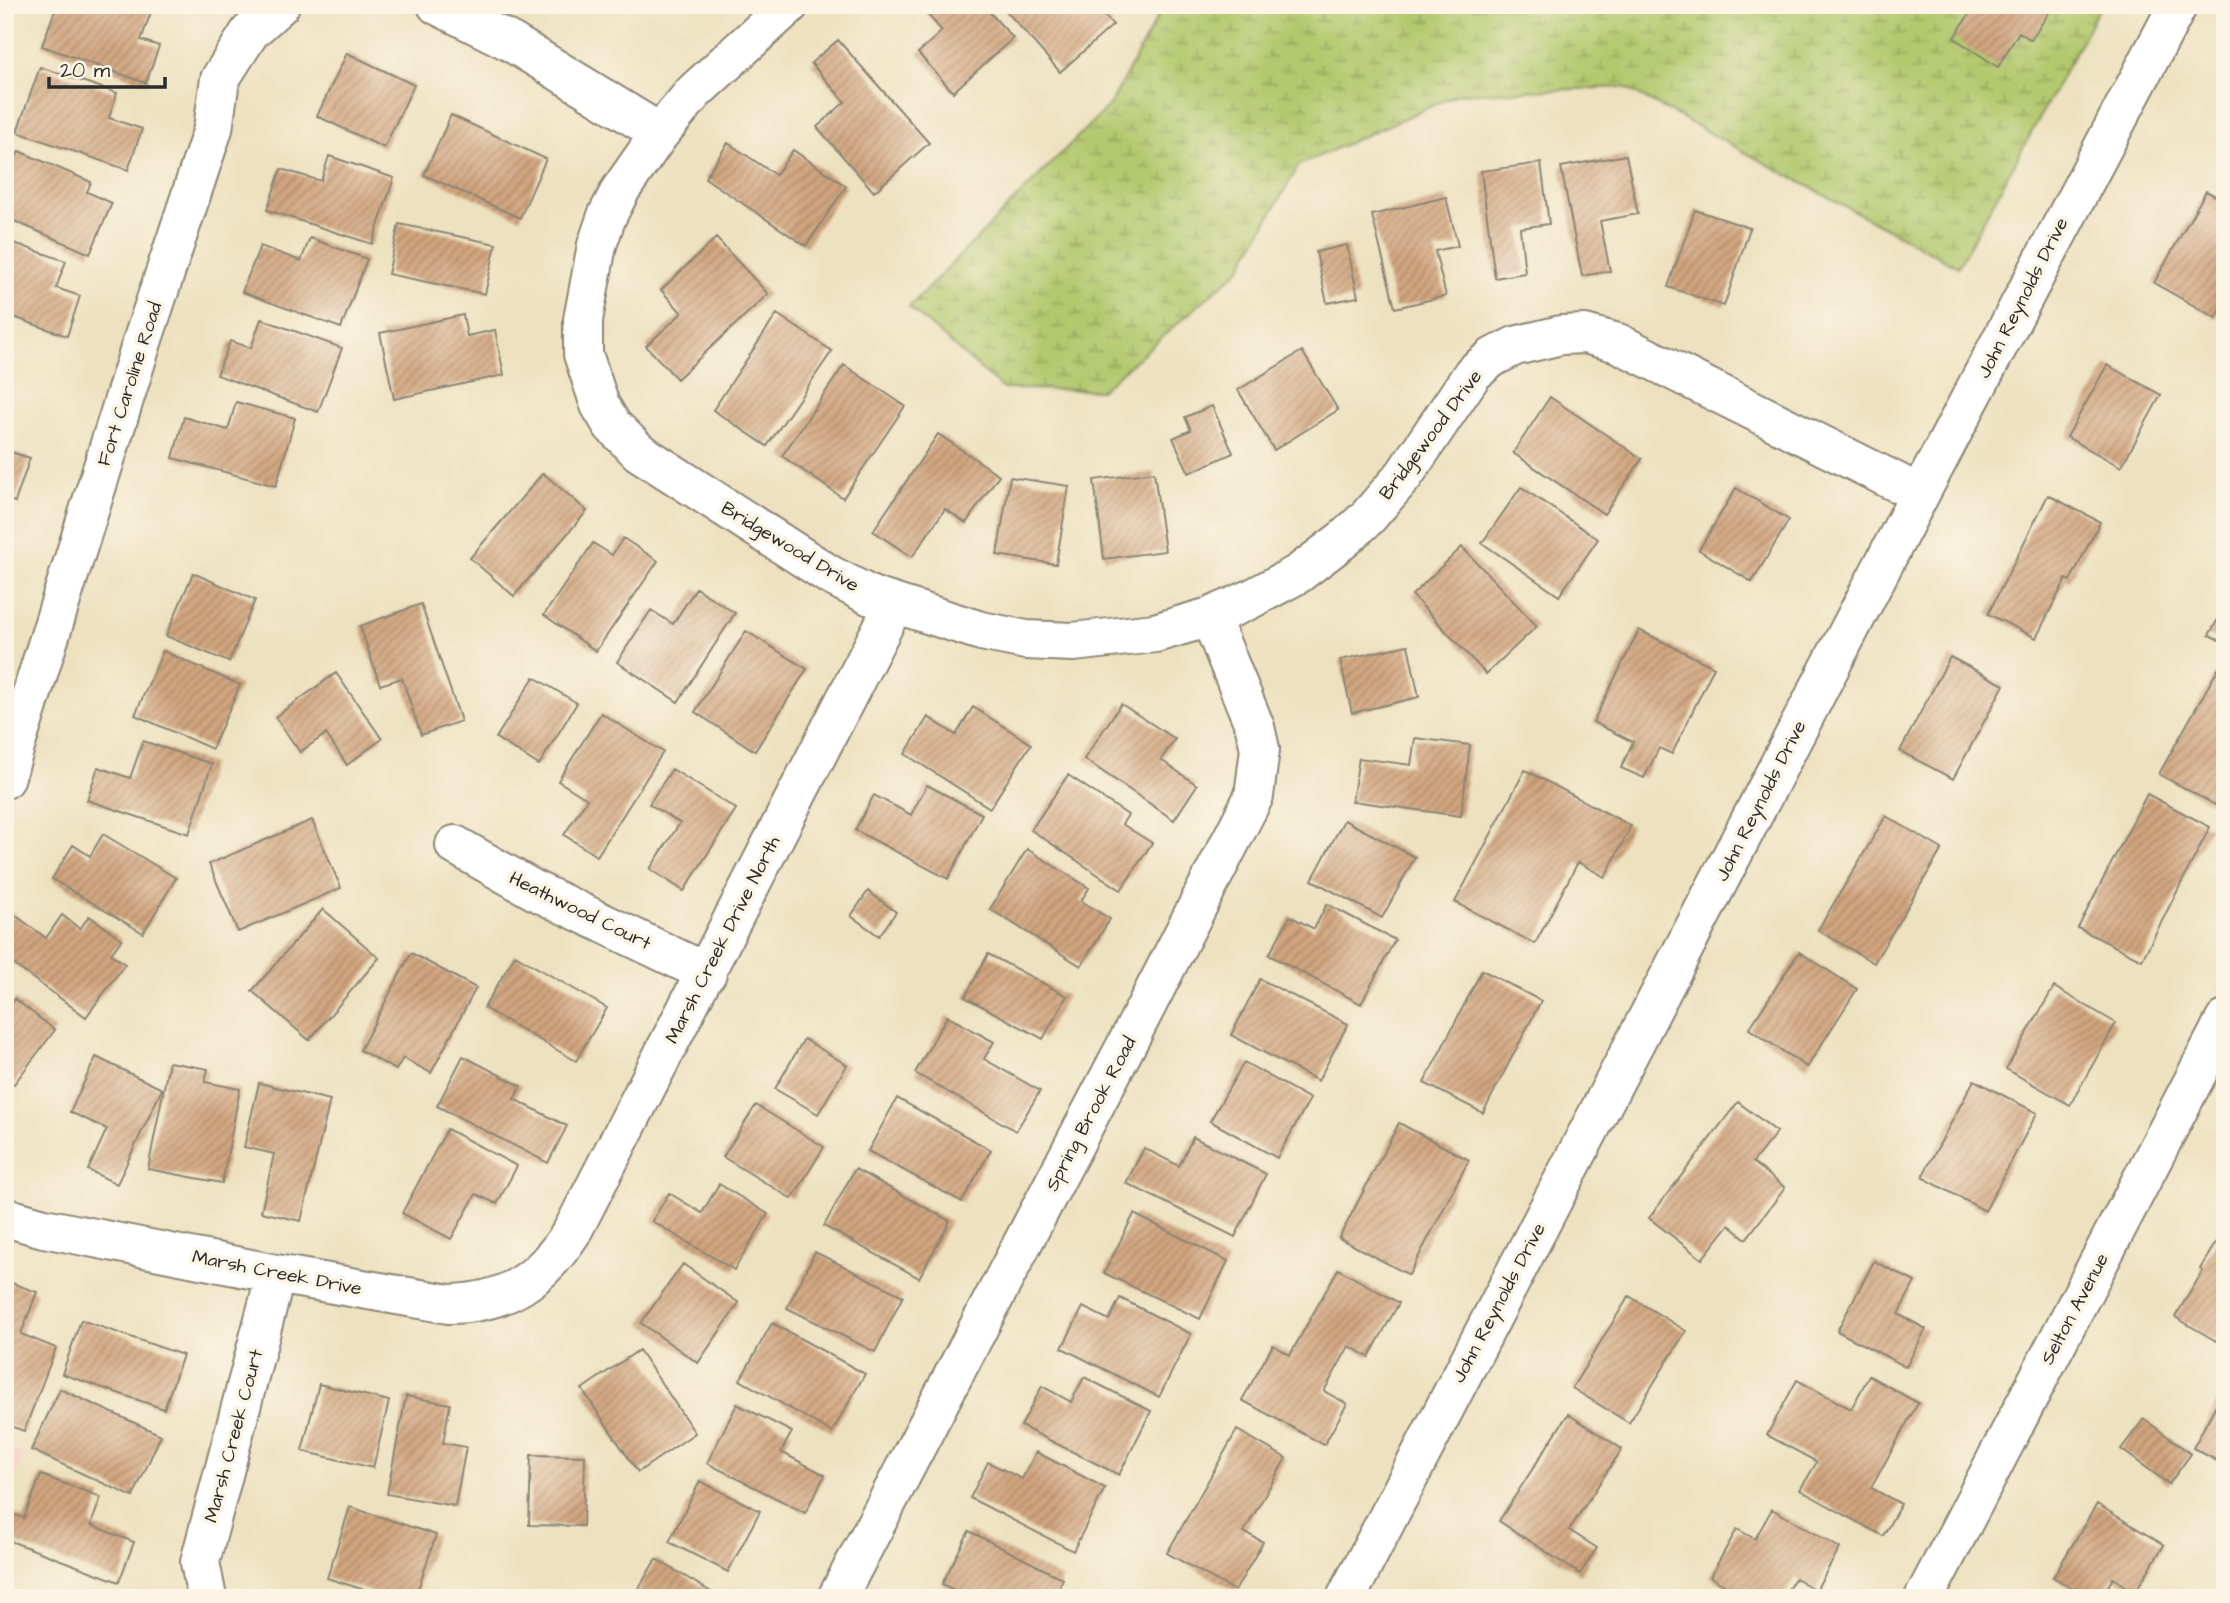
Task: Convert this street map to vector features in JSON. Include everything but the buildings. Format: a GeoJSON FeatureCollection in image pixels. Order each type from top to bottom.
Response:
{"type":"FeatureCollection","features":[{"type":"Feature","properties":{"kind":"street","name":"Fort Caroline Road"},"geometry":{"type":"LineString","coordinates":[[5,779],[138,356],[213,130],[220,79],[250,32],[280,5]]}},
{"type":"Feature","properties":{"kind":"street"},"geometry":{"type":"LineString","coordinates":[[437,5],[511,42],[660,133]]}},
{"type":"Feature","properties":{"kind":"street","name":"Bridgewood Drive"},"geometry":{"type":"LineString","coordinates":[[789,5],[694,93],[660,133],[621,190],[607,216],[597,245],[583,320],[583,355],[600,405],[612,425],[639,452],[830,575],[871,596],[981,631],[1026,640],[1073,642],[1155,633],[1210,617],[1298,574],[1345,539],[1404,475],[1474,373],[1493,357],[1515,346],[1561,335],[1585,334],[1618,343],[1920,494]]}},
{"type":"Feature","properties":{"kind":"street","name":"John Reynolds Drive"},"geometry":{"type":"LineString","coordinates":[[1346,1598],[1920,494],[2178,5]]}},
{"type":"Feature","properties":{"kind":"street","name":"Marsh Creek Drive North"},"geometry":{"type":"LineString","coordinates":[[543,1270],[558,1254],[573,1230],[894,605]]}},
{"type":"Feature","properties":{"kind":"street","name":"Spring Brook Road"},"geometry":{"type":"LineString","coordinates":[[837,1598],[1254,796],[1260,749],[1255,727],[1210,617]]}},
{"type":"Feature","properties":{"kind":"street","name":"Heathwood Court"},"geometry":{"type":"LineString","coordinates":[[455,845],[534,890],[707,973]]}},
{"type":"Feature","properties":{"kind":"street","name":"Selton Avenue"},"geometry":{"type":"LineString","coordinates":[[1924,1598],[2225,1020]]}},
{"type":"Feature","properties":{"kind":"street","name":"Marsh Creek Drive"},"geometry":{"type":"LineString","coordinates":[[5,1217],[44,1228],[276,1274],[449,1304],[470,1304],[509,1293],[543,1270]]}},
{"type":"Feature","properties":{"kind":"street","name":"Marsh Creek Court"},"geometry":{"type":"LineString","coordinates":[[207,1598],[200,1562],[276,1274]]}},
{"type":"Feature","properties":{"kind":"shaded area"},"geometry":{"type":"Polygon","coordinates":[[[5,1447],[23,1453],[5,1510],[5,1447]]]}},
{"type":"Feature","properties":{"kind":"green space"},"geometry":{"type":"Polygon","coordinates":[[[1164,5],[2101,5],[1958,267],[1624,87],[1458,94],[1299,165],[1239,270],[1101,390],[1003,389],[909,307],[1111,103],[1164,5]]]}}]}
